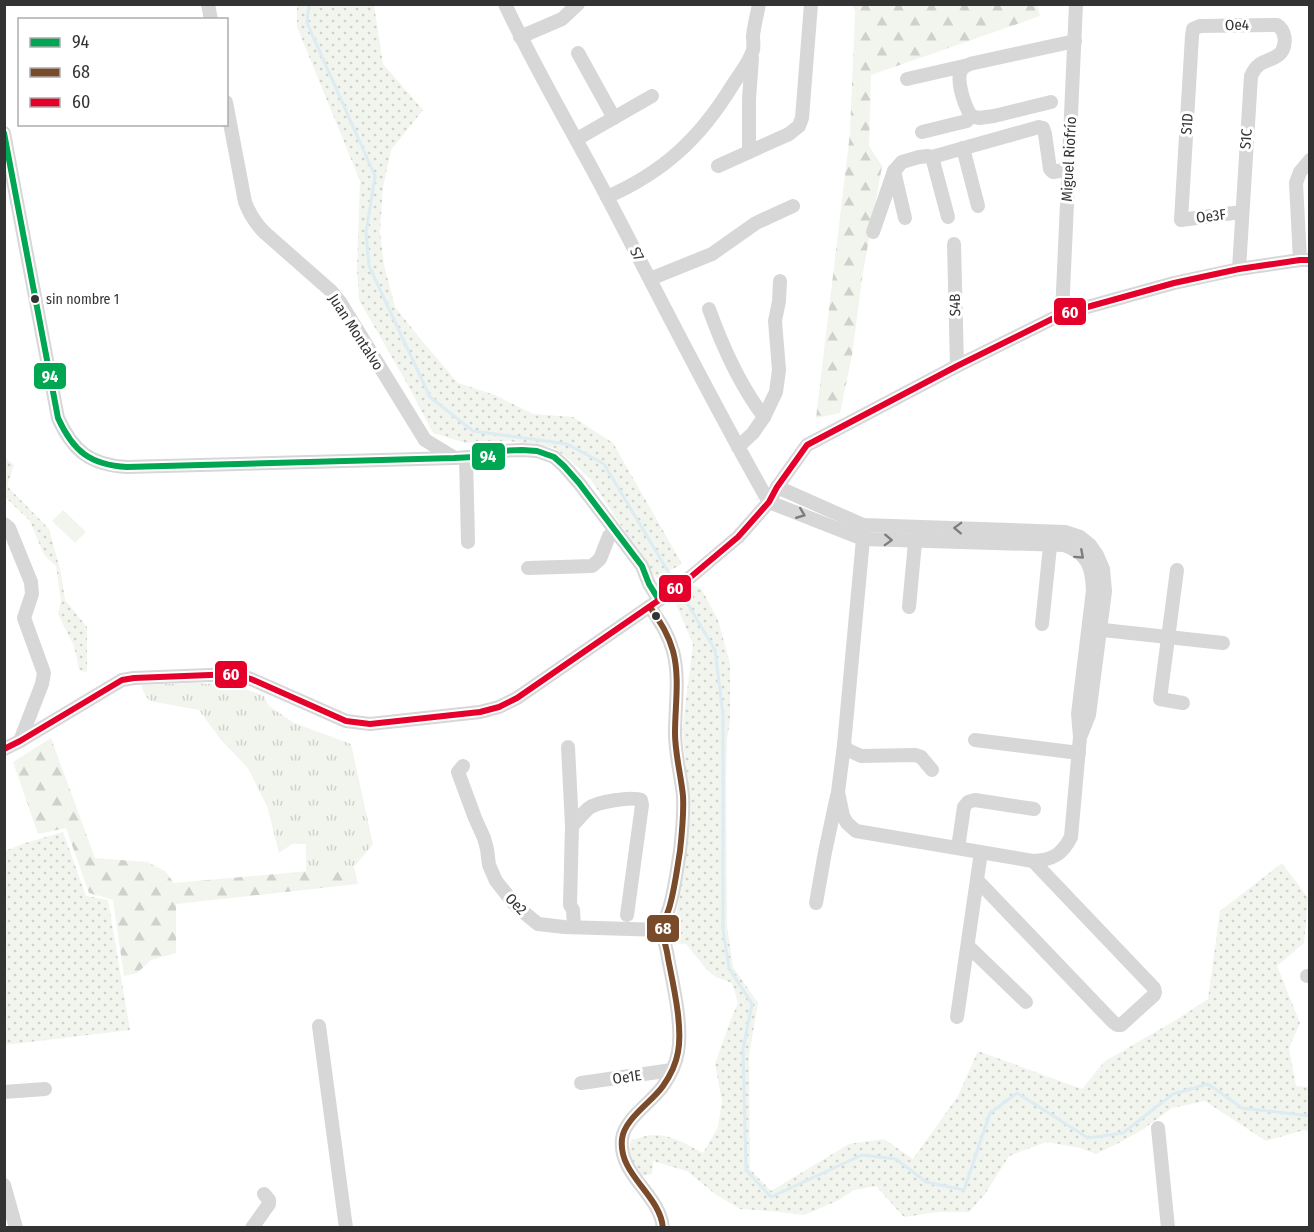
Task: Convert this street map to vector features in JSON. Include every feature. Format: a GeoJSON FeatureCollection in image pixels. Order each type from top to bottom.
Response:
{"type":"FeatureCollection","features":[{"type":"Feature","properties":{"kind":"street","name":"S7"},"geometry":{"type":"LineString","coordinates":[[505,4],[520,37],[577,139],[738,447],[770,502]]}},
{"type":"Feature","properties":{"kind":"street"},"geometry":{"type":"LineString","coordinates":[[520,37],[562,19],[578,4]]}},
{"type":"Feature","properties":{"kind":"street"},"geometry":{"type":"LineString","coordinates":[[749,152],[749,99],[753,35],[759,4]]}},
{"type":"Feature","properties":{"kind":"street"},"geometry":{"type":"LineString","coordinates":[[718,166],[789,134],[801,122],[811,4]]}},
{"type":"Feature","properties":{"kind":"street","name":"Miguel Riofrío"},"geometry":{"type":"LineString","coordinates":[[1062,314],[1076,4]]}},
{"type":"Feature","properties":{"kind":"street","name":"Oe4"},"geometry":{"type":"LineString","coordinates":[[1193,29],[1200,26],[1233,25],[1276,25],[1281,28]]}},
{"type":"Feature","properties":{"kind":"street","name":"S1C"},"geometry":{"type":"LineString","coordinates":[[1239,268],[1251,76],[1261,63],[1281,53],[1285,34],[1281,28]]}},
{"type":"Feature","properties":{"kind":"street","name":"S1D"},"geometry":{"type":"LineString","coordinates":[[1181,220],[1193,29]]}},
{"type":"Feature","properties":{"kind":"street"},"geometry":{"type":"LineString","coordinates":[[907,79],[1075,41]]}},
{"type":"Feature","properties":{"kind":"street"},"geometry":{"type":"LineString","coordinates":[[607,197],[663,166],[701,130],[743,69],[753,49]]}},
{"type":"Feature","properties":{"kind":"street"},"geometry":{"type":"LineString","coordinates":[[578,53],[614,118]]}},
{"type":"Feature","properties":{"kind":"street"},"geometry":{"type":"LineString","coordinates":[[964,66],[960,73],[960,85],[971,116],[979,118],[994,116],[1051,102]]}},
{"type":"Feature","properties":{"kind":"street"},"geometry":{"type":"LineString","coordinates":[[728,92],[738,91],[749,99]]}},
{"type":"Feature","properties":{"kind":"street"},"geometry":{"type":"LineString","coordinates":[[577,139],[652,96]]}},
{"type":"Feature","properties":{"kind":"street","name":"Juan Montalvo"},"geometry":{"type":"LineString","coordinates":[[228,113],[249,213],[264,232],[331,291],[340,302],[425,440],[460,458]]}},
{"type":"Feature","properties":{"kind":"street"},"geometry":{"type":"LineString","coordinates":[[922,132],[967,121],[971,116]]}},
{"type":"Feature","properties":{"kind":"street"},"geometry":{"type":"LineString","coordinates":[[873,232],[894,171],[902,162],[919,157],[932,157],[1039,127],[1043,128],[1045,134],[1050,169],[1053,172],[1069,169]]}},
{"type":"Feature","properties":{"kind":"street"},"geometry":{"type":"LineString","coordinates":[[4,133],[58,418],[76,448],[88,457],[99,463],[128,467],[460,458],[494,456],[499,451],[531,450],[549,454],[558,461],[579,483],[642,566],[659,600],[676,674],[675,735],[677,765],[683,797],[683,818],[670,905],[663,930],[674,984],[680,1037],[678,1054],[663,1086],[627,1124],[622,1140],[625,1158],[633,1175],[657,1208],[662,1217],[663,1227]]}},
{"type":"Feature","properties":{"kind":"street"},"geometry":{"type":"LineString","coordinates":[[963,148],[978,206]]}},
{"type":"Feature","properties":{"kind":"street"},"geometry":{"type":"LineString","coordinates":[[932,157],[948,216]]}},
{"type":"Feature","properties":{"kind":"street"},"geometry":{"type":"LineString","coordinates":[[4,749],[122,680],[134,678],[235,674],[346,721],[370,724],[480,712],[499,707],[517,698],[659,600],[687,580],[738,537],[770,502],[777,487],[807,446],[957,366],[1062,314],[1174,283],[1239,268],[1305,260],[1296,183],[1300,172],[1310,160]]}},
{"type":"Feature","properties":{"kind":"street"},"geometry":{"type":"LineString","coordinates":[[894,171],[904,218]]}},
{"type":"Feature","properties":{"kind":"street"},"geometry":{"type":"LineString","coordinates":[[650,279],[712,254],[756,223],[793,206]]}},
{"type":"Feature","properties":{"kind":"street","name":"Oe3F"},"geometry":{"type":"LineString","coordinates":[[1181,220],[1241,212]]}},
{"type":"Feature","properties":{"kind":"street","name":"S4B"},"geometry":{"type":"LineString","coordinates":[[954,244],[957,366]]}},
{"type":"Feature","properties":{"kind":"street"},"geometry":{"type":"LineString","coordinates":[[738,447],[753,433],[776,392],[779,370],[775,321],[780,301],[780,281]]}},
{"type":"Feature","properties":{"kind":"street"},"geometry":{"type":"LineString","coordinates":[[709,309],[720,341],[738,377],[764,417]]}},
{"type":"Feature","properties":{"kind":"street"},"geometry":{"type":"LineString","coordinates":[[494,456],[499,460],[544,461],[558,471],[635,572],[649,584]]}},
{"type":"Feature","properties":{"kind":"street"},"geometry":{"type":"LineString","coordinates":[[460,458],[468,542]]}},
{"type":"Feature","properties":{"kind":"street"},"geometry":{"type":"LineString","coordinates":[[777,487],[863,532]]}},
{"type":"Feature","properties":{"kind":"street"},"geometry":{"type":"LineString","coordinates":[[770,502],[863,532],[1051,538],[1074,548],[1087,561],[1092,572],[1095,629],[1090,660],[1089,715],[1080,737],[1071,837],[1066,848],[1052,859],[1033,861],[856,831],[843,816],[838,792]]}},
{"type":"Feature","properties":{"kind":"street"},"geometry":{"type":"LineString","coordinates":[[4,524],[9,528],[31,582],[32,594],[24,618],[44,673],[20,741]]}},
{"type":"Feature","properties":{"kind":"street"},"geometry":{"type":"LineString","coordinates":[[816,903],[838,792],[844,745],[863,532]]}},
{"type":"Feature","properties":{"kind":"street"},"geometry":{"type":"LineString","coordinates":[[909,607],[916,534]]}},
{"type":"Feature","properties":{"kind":"street"},"geometry":{"type":"LineString","coordinates":[[528,568],[592,566],[600,559],[609,536]]}},
{"type":"Feature","properties":{"kind":"street"},"geometry":{"type":"LineString","coordinates":[[1042,624],[1051,538]]}},
{"type":"Feature","properties":{"kind":"street"},"geometry":{"type":"LineString","coordinates":[[1177,570],[1160,699],[1182,703]]}},
{"type":"Feature","properties":{"kind":"street"},"geometry":{"type":"LineString","coordinates":[[1095,629],[1223,643]]}},
{"type":"Feature","properties":{"kind":"street"},"geometry":{"type":"LineString","coordinates":[[975,740],[1079,753]]}},
{"type":"Feature","properties":{"kind":"street"},"geometry":{"type":"LineString","coordinates":[[844,745],[853,753],[861,756],[915,755],[932,770]]}},
{"type":"Feature","properties":{"kind":"street"},"geometry":{"type":"LineString","coordinates":[[567,747],[572,826],[570,905],[573,910],[569,927]]}},
{"type":"Feature","properties":{"kind":"street","name":"Oe2"},"geometry":{"type":"LineString","coordinates":[[463,766],[458,772],[484,838],[489,865],[496,881],[516,906],[538,924],[663,930]]}},
{"type":"Feature","properties":{"kind":"street"},"geometry":{"type":"LineString","coordinates":[[570,798],[580,807],[635,798],[641,800],[627,915]]}},
{"type":"Feature","properties":{"kind":"street"},"geometry":{"type":"LineString","coordinates":[[958,848],[964,807],[968,802],[975,800],[1034,809]]}},
{"type":"Feature","properties":{"kind":"street"},"geometry":{"type":"LineString","coordinates":[[572,826],[591,807]]}},
{"type":"Feature","properties":{"kind":"street"},"geometry":{"type":"LineString","coordinates":[[957,1017],[981,852]]}},
{"type":"Feature","properties":{"kind":"street"},"geometry":{"type":"LineString","coordinates":[[977,880],[1113,1022],[1121,1025],[1154,995],[1154,988],[1033,861]]}},
{"type":"Feature","properties":{"kind":"street"},"geometry":{"type":"LineString","coordinates":[[968,946],[1026,1002]]}},
{"type":"Feature","properties":{"kind":"street"},"geometry":{"type":"LineString","coordinates":[[319,1026],[346,1227]]}},
{"type":"Feature","properties":{"kind":"street","name":"Oe1E"},"geometry":{"type":"LineString","coordinates":[[581,1083],[672,1070]]}},
{"type":"Feature","properties":{"kind":"street"},"geometry":{"type":"LineString","coordinates":[[4,1092],[45,1089]]}},
{"type":"Feature","properties":{"kind":"street"},"geometry":{"type":"LineString","coordinates":[[1158,1128],[1168,1227]]}},
{"type":"Feature","properties":{"kind":"street"},"geometry":{"type":"LineString","coordinates":[[4,1185],[16,1227]]}},
{"type":"Feature","properties":{"kind":"street"},"geometry":{"type":"LineString","coordinates":[[252,1227],[269,1204],[264,1194]]}},
{"type":"Feature","properties":{"kind":"green space"},"geometry":{"type":"Polygon","coordinates":[[[297,5],[374,5],[383,64],[423,110],[391,150],[383,187],[380,232],[384,265],[395,307],[458,383],[495,395],[533,414],[573,417],[613,443],[682,564],[656,578],[591,480],[554,448],[509,441],[466,443],[433,433],[359,300],[357,268],[360,181],[297,27],[297,5]]]}},
{"type":"Feature","properties":{"kind":"green space"},"geometry":{"type":"Polygon","coordinates":[[[852,5],[1037,5],[1040,16],[871,75],[869,146],[882,166],[863,272],[852,355],[840,413],[816,418],[850,133],[855,11],[852,5]]]}},
{"type":"Feature","properties":{"kind":"green space"},"geometry":{"type":"Polygon","coordinates":[[[4,457],[14,465],[7,486],[49,529],[61,573],[65,600],[87,627],[87,671],[79,669],[74,646],[58,614],[61,601],[56,566],[44,555],[30,521],[5,497],[4,457]]]}},
{"type":"Feature","properties":{"kind":"green space"},"geometry":{"type":"Polygon","coordinates":[[[63,510],[86,532],[75,543],[52,521],[63,510]]]}},
{"type":"Feature","properties":{"kind":"green space"},"geometry":{"type":"Polygon","coordinates":[[[690,585],[701,588],[718,620],[730,664],[730,721],[726,779],[727,926],[733,967],[758,1003],[749,1055],[750,1169],[771,1191],[849,1144],[884,1139],[913,1159],[958,1096],[978,1051],[1082,1089],[1104,1062],[1208,999],[1220,911],[1282,863],[1308,898],[1304,943],[1277,966],[1300,1023],[1289,1048],[1296,1086],[1309,1087],[1309,1132],[1304,1130],[1266,1141],[1205,1101],[1172,1108],[1142,1130],[1096,1154],[1080,1148],[1046,1142],[1009,1156],[985,1194],[969,1212],[937,1212],[904,1217],[876,1186],[854,1190],[839,1200],[804,1215],[740,1209],[715,1194],[687,1171],[653,1161],[652,1174],[642,1176],[630,1154],[632,1139],[651,1135],[665,1136],[703,1153],[718,1127],[722,1101],[715,1064],[738,1003],[732,983],[716,977],[707,970],[686,944],[674,943],[689,824],[689,798],[682,731],[693,644],[674,600],[690,585]]]}},
{"type":"Feature","properties":{"kind":"green space"},"geometry":{"type":"Polygon","coordinates":[[[192,683],[234,685],[264,696],[269,706],[294,723],[351,744],[373,844],[354,867],[306,872],[306,844],[292,844],[279,853],[267,806],[248,768],[221,740],[199,710],[150,701],[141,685],[192,683]]]}},
{"type":"Feature","properties":{"kind":"green space"},"geometry":{"type":"Polygon","coordinates":[[[51,738],[95,858],[147,862],[165,871],[174,883],[354,867],[358,884],[176,904],[176,953],[151,960],[137,973],[124,976],[113,900],[89,893],[66,828],[38,834],[13,762],[51,738]]]}},
{"type":"Feature","properties":{"kind":"green space"},"geometry":{"type":"Polygon","coordinates":[[[63,832],[86,896],[108,900],[130,1030],[5,1045],[5,851],[63,832]]]}},
{"type":"Feature","properties":{"kind":"waterway"},"geometry":{"type":"LineString","coordinates":[[309,4],[307,23],[375,176],[366,233],[369,266],[430,397],[473,431],[567,444],[604,464],[675,583]]}},
{"type":"Feature","properties":{"kind":"waterway"},"geometry":{"type":"LineString","coordinates":[[680,591],[715,650],[723,715],[723,930],[729,968],[752,1004],[743,1049],[746,1170],[771,1197],[862,1155],[896,1159],[926,1182],[964,1190],[990,1113],[1017,1093],[1088,1138],[1123,1133],[1173,1094],[1208,1084],[1242,1108],[1310,1116]]}},
{"type":"Feature","properties":{"kind":"transit line","name":"94"},"geometry":{"type":"LineString","coordinates":[[4,133],[58,418],[70,439],[84,454],[103,463],[127,467],[454,458],[494,456],[499,451],[537,451],[554,457],[579,483],[642,566],[659,600]]}},
{"type":"Feature","properties":{"kind":"transit line","name":"60"},"geometry":{"type":"LineString","coordinates":[[4,749],[122,680],[134,678],[235,674],[346,721],[370,724],[480,712],[499,707],[517,698],[659,600],[687,580],[738,537],[769,502],[807,445],[1062,314],[1174,283],[1239,269],[1310,260]]}},
{"type":"Feature","properties":{"kind":"transit line","name":"68"},"geometry":{"type":"LineString","coordinates":[[650,607],[669,639],[676,671],[675,741],[683,796],[683,817],[675,885],[663,931],[677,1005],[679,1042],[676,1061],[668,1078],[624,1132],[622,1152],[632,1174],[655,1205],[663,1228]]}},
{"type":"Feature","properties":{"kind":"place","name":"sin nombre 1"},"geometry":{"type":"Point","coordinates":[35,299]}}]}
